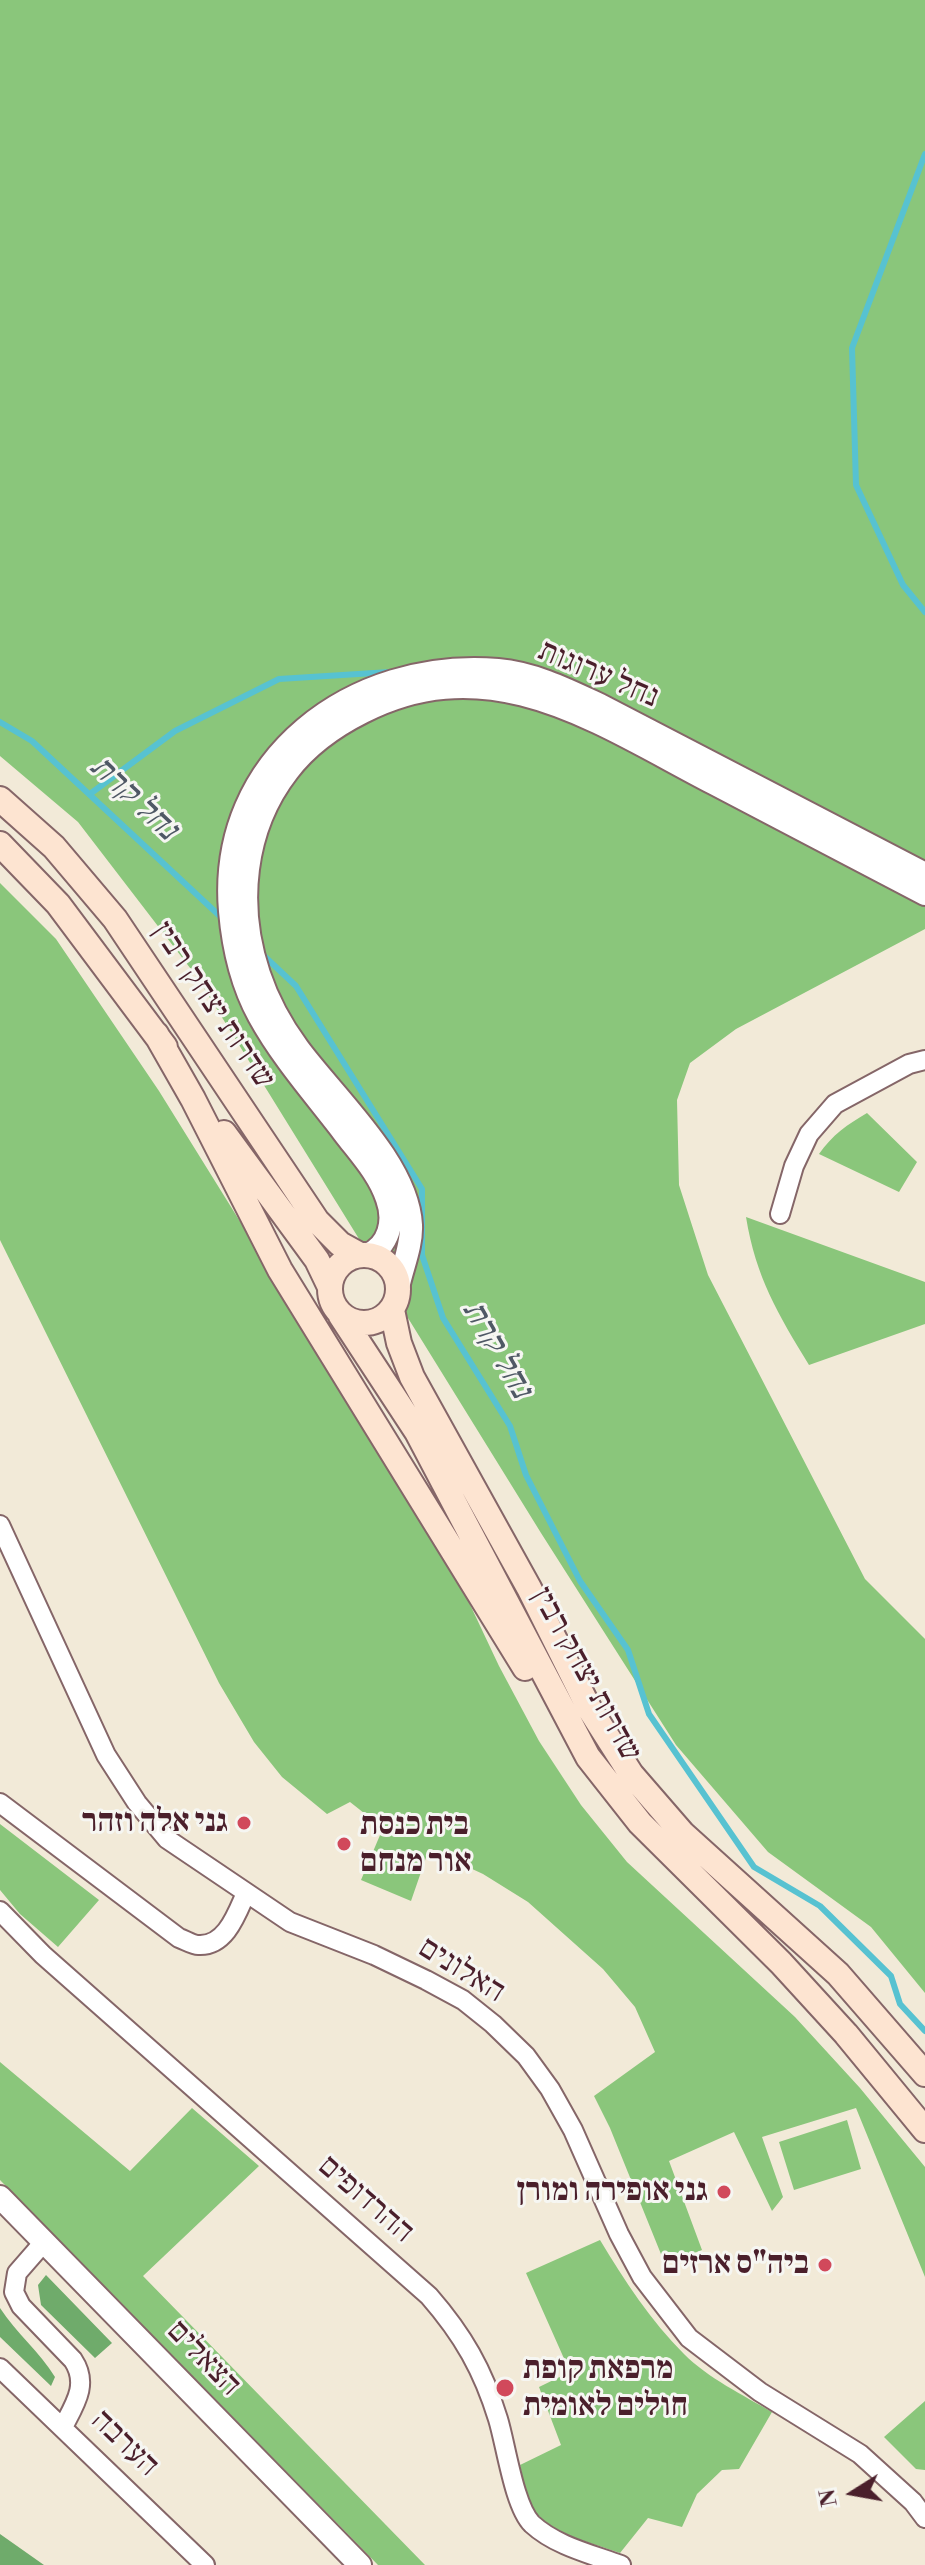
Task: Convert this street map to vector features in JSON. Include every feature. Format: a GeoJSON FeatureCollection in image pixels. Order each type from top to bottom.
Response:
{"type":"FeatureCollection","features":[{"type":"Feature","properties":{"kind":"main road","name":"שדרות יצחק רבין"},"geometry":{"type":"LineString","coordinates":[[0,799],[54,847],[115,919],[317,1221],[340,1244],[363,1255]]}},
{"type":"Feature","properties":{"kind":"main road","name":"שדרות יצחק רבין"},"geometry":{"type":"LineString","coordinates":[[0,844],[58,904],[156,1034],[252,1174],[317,1260],[329,1285]]}},
{"type":"Feature","properties":{"kind":"main road"},"geometry":{"type":"LineString","coordinates":[[156,1034],[193,1099],[280,1270],[480,1597],[551,1709],[588,1757]]}},
{"type":"Feature","properties":{"kind":"main road"},"geometry":{"type":"LineString","coordinates":[[363,1255],[382,1260],[391,1267],[395,1299],[384,1318],[363,1324],[341,1316],[334,1308],[329,1285],[339,1265],[363,1255]]}},
{"type":"Feature","properties":{"kind":"main road","name":"שדרות יצחק רבין"},"geometry":{"type":"LineString","coordinates":[[395,1299],[399,1343],[412,1377],[529,1588],[589,1708],[631,1774],[683,1834],[838,1974],[925,2074]]}},
{"type":"Feature","properties":{"kind":"main road","name":"שדרות יצחק רבין"},"geometry":{"type":"LineString","coordinates":[[341,1316],[417,1432],[588,1757],[640,1823],[781,1963],[855,2044],[925,2130]]}},
{"type":"Feature","properties":{"kind":"street","name":"נחל ערוגות"},"geometry":{"type":"LineString","coordinates":[[363,1255],[378,1250],[387,1235],[390,1214],[385,1193],[372,1169],[288,1061],[257,1013],[239,963],[230,912],[231,861],[242,815],[252,792],[278,755],[318,717],[377,687],[439,671],[501,670],[523,675],[600,705],[925,874]]}},
{"type":"Feature","properties":{"kind":"street","name":"נחל ערוגות"},"geometry":{"type":"LineString","coordinates":[[395,1299],[411,1226],[400,1182],[384,1157],[299,1050],[276,1014],[259,974],[249,937],[245,893],[259,823],[283,778],[320,739],[376,705],[421,692],[461,687],[525,694],[586,717],[925,894]]}},
{"type":"Feature","properties":{"kind":"street"},"geometry":{"type":"LineString","coordinates":[[780,1214],[794,1166],[809,1134],[835,1104],[909,1064],[925,1060]]}},
{"type":"Feature","properties":{"kind":"street","name":"האלונים"},"geometry":{"type":"LineString","coordinates":[[0,1525],[106,1755],[137,1803],[167,1839],[290,1922],[374,1955],[439,1987],[463,2000],[493,2024],[526,2056],[550,2089],[573,2130],[619,2234],[642,2277],[689,2338],[760,2392],[860,2454],[913,2502],[925,2518]]}},
{"type":"Feature","properties":{"kind":"street"},"geometry":{"type":"LineString","coordinates":[[0,1803],[179,1938],[199,1945],[214,1941],[227,1932],[246,1893]]}},
{"type":"Feature","properties":{"kind":"street","name":"ההרדופים"},"geometry":{"type":"LineString","coordinates":[[0,1911],[43,1955],[429,2296],[455,2325],[477,2361],[498,2419],[520,2505],[530,2522],[554,2540],[621,2565]]}},
{"type":"Feature","properties":{"kind":"street","name":"הצאלים"},"geometry":{"type":"LineString","coordinates":[[0,2197],[360,2565]]}},
{"type":"Feature","properties":{"kind":"street"},"geometry":{"type":"LineString","coordinates":[[44,2242],[17,2273],[14,2292],[21,2306],[80,2371],[82,2384],[79,2394],[63,2427]]}},
{"type":"Feature","properties":{"kind":"street","name":"הערבה"},"geometry":{"type":"LineString","coordinates":[[0,2368],[205,2565]]}},
{"type":"Feature","properties":{"kind":"green space"},"geometry":{"type":"Polygon","coordinates":[[[0,0],[925,0],[925,929],[736,1029],[690,1063],[677,1100],[679,1185],[708,1275],[865,1579],[925,1639],[925,1993],[871,1927],[768,1852],[676,1745],[197,977],[78,822],[0,756],[0,0]]]}},
{"type":"Feature","properties":{"kind":"green space"},"geometry":{"type":"Polygon","coordinates":[[[0,883],[56,939],[159,1091],[400,1479],[457,1577],[539,1741],[581,1805],[627,1862],[795,2017],[860,2088],[925,2167],[925,2277],[856,2108],[762,2137],[783,2197],[772,2211],[734,2132],[669,2161],[702,2250],[665,2264],[594,2096],[655,2052],[635,2007],[603,1969],[528,1902],[483,1874],[429,1849],[411,1901],[361,1880],[383,1828],[350,1802],[327,1814],[282,1777],[254,1742],[219,1683],[0,1240],[0,883]]]}},
{"type":"Feature","properties":{"kind":"green space"},"geometry":{"type":"Polygon","coordinates":[[[867,1113],[917,1162],[899,1192],[819,1154],[841,1130],[867,1113]]]}},
{"type":"Feature","properties":{"kind":"green space"},"geometry":{"type":"Polygon","coordinates":[[[746,1217],[925,1282],[925,1324],[809,1365],[787,1329],[762,1277],[746,1217]]]}},
{"type":"Feature","properties":{"kind":"green space"},"geometry":{"type":"Polygon","coordinates":[[[0,1824],[99,1900],[58,1947],[20,1914],[0,1890],[0,1824]]]}},
{"type":"Feature","properties":{"kind":"green space"},"geometry":{"type":"Polygon","coordinates":[[[0,2062],[130,2171],[192,2108],[259,2166],[143,2276],[425,2565],[378,2565],[0,2180],[0,2062]]]}},
{"type":"Feature","properties":{"kind":"green space"},"geometry":{"type":"Polygon","coordinates":[[[847,2120],[861,2169],[794,2190],[779,2142],[847,2120]]]}},
{"type":"Feature","properties":{"kind":"green space"},"geometry":{"type":"Polygon","coordinates":[[[600,2240],[660,2328],[693,2363],[772,2412],[739,2469],[722,2470],[697,2494],[682,2527],[648,2518],[620,2553],[569,2535],[545,2522],[529,2502],[520,2465],[561,2445],[539,2387],[570,2372],[526,2273],[600,2240]]]}},
{"type":"Feature","properties":{"kind":"green space"},"geometry":{"type":"Polygon","coordinates":[[[46,2275],[112,2343],[95,2358],[41,2305],[38,2285],[46,2275]]]}},
{"type":"Feature","properties":{"kind":"green space"},"geometry":{"type":"Polygon","coordinates":[[[0,2308],[55,2377],[51,2386],[0,2337],[0,2308]]]}},
{"type":"Feature","properties":{"kind":"green space"},"geometry":{"type":"Polygon","coordinates":[[[925,2401],[925,2470],[916,2469],[884,2437],[925,2401]]]}},
{"type":"Feature","properties":{"kind":"green space"},"geometry":{"type":"Polygon","coordinates":[[[0,2534],[44,2565],[0,2565],[0,2534]]]}},
{"type":"Feature","properties":{"kind":"waterway"},"geometry":{"type":"LineString","coordinates":[[925,154],[852,348],[856,485],[903,585],[925,612]]}},
{"type":"Feature","properties":{"kind":"waterway"},"geometry":{"type":"LineString","coordinates":[[90,794],[175,731],[279,679],[390,672]]}},
{"type":"Feature","properties":{"kind":"waterway","name":"נחל קרת"},"geometry":{"type":"LineString","coordinates":[[0,722],[32,741],[223,919]]}},
{"type":"Feature","properties":{"kind":"waterway","name":"נחל קרת"},"geometry":{"type":"LineString","coordinates":[[261,953],[296,986],[422,1189],[422,1255],[443,1318],[510,1426],[526,1475],[580,1581],[628,1650],[649,1714],[754,1867],[820,1906],[891,1976],[900,2004],[925,2031]]}},
{"type":"Feature","properties":{"kind":"place","name":"גני אלה וזהר"},"geometry":{"type":"Point","coordinates":[244,1823]}},
{"type":"Feature","properties":{"kind":"place","name":"בית כנסת אור מנחם"},"geometry":{"type":"Point","coordinates":[344,1844]}},
{"type":"Feature","properties":{"kind":"place","name":"גני אופירה ומורן"},"geometry":{"type":"Point","coordinates":[724,2192]}},
{"type":"Feature","properties":{"kind":"place","name":"ביה\"ס ארזים"},"geometry":{"type":"Point","coordinates":[825,2265]}},
{"type":"Feature","properties":{"kind":"place","name":"מרפאת קופת חולים לאומית"},"geometry":{"type":"Point","coordinates":[505,2388]}}]}
